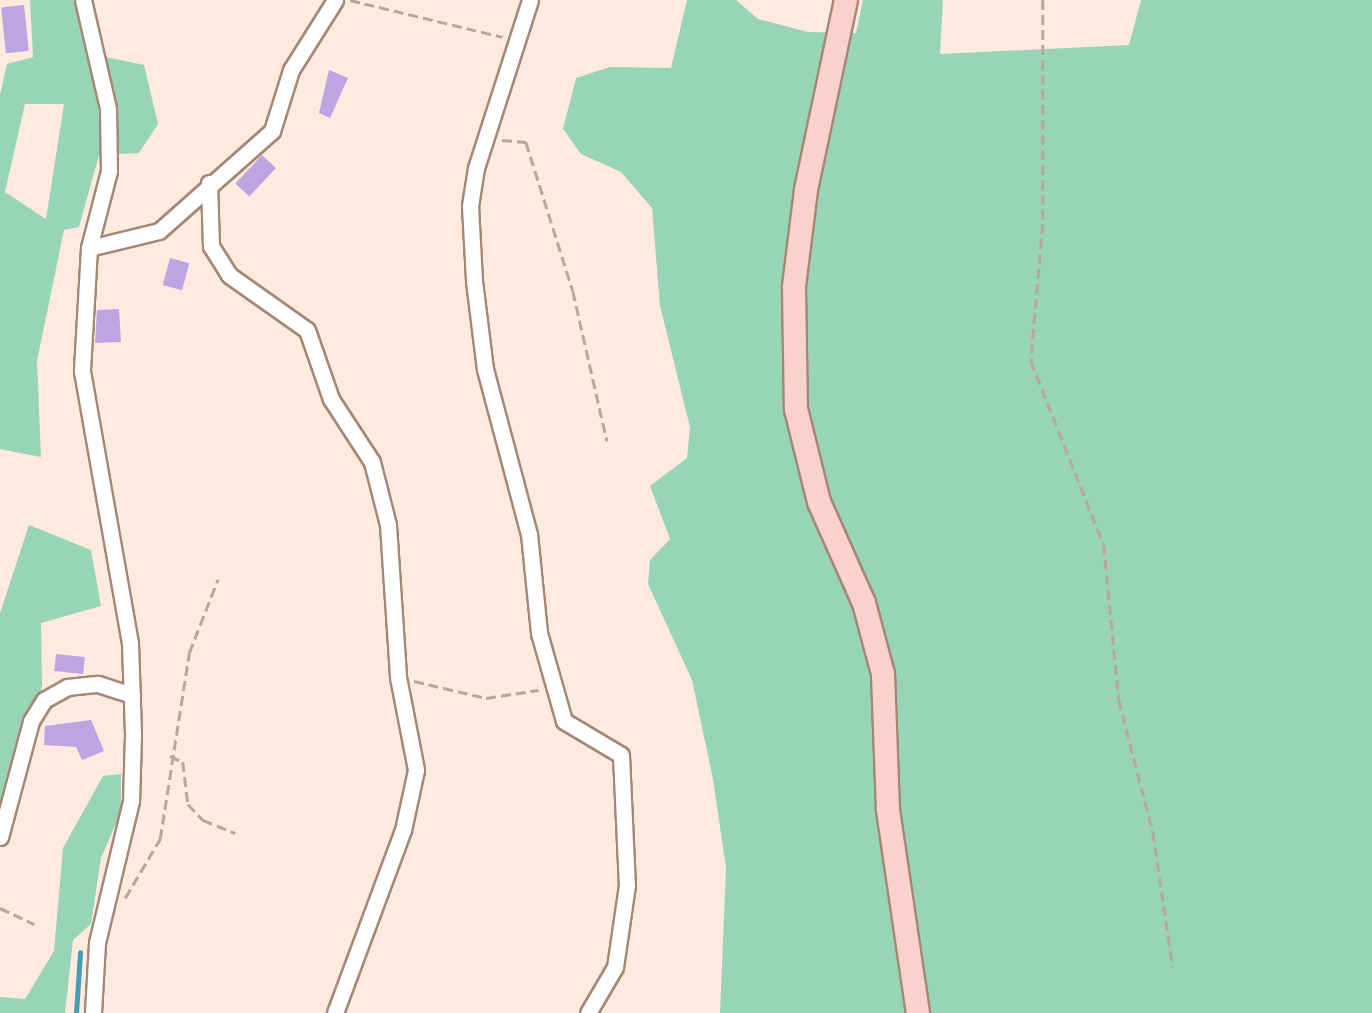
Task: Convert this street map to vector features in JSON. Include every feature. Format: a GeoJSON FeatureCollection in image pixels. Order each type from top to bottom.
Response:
{"type":"FeatureCollection","features":[{"type":"Feature","properties":{"kind":"street"},"geometry":{"type":"LineString","coordinates":[[83,0],[108,108],[109,156],[89,248],[82,324],[86,418],[130,643],[132,694],[131,801],[96,944],[94,1013]]}},
{"type":"Feature","properties":{"kind":"street"},"geometry":{"type":"LineString","coordinates":[[89,248],[159,230],[272,131],[291,70],[335,0]]}},
{"type":"Feature","properties":{"kind":"street"},"geometry":{"type":"LineString","coordinates":[[530,0],[486,139],[470,206],[485,369],[528,534],[539,633],[554,688],[564,721],[621,754],[628,807],[627,885],[615,967],[588,1013]]}},
{"type":"Feature","properties":{"kind":"street"},"geometry":{"type":"LineString","coordinates":[[846,0],[806,190],[794,287],[796,409],[819,502],[864,602],[883,674],[888,810],[918,1013]]}},
{"type":"Feature","properties":{"kind":"street"},"geometry":{"type":"LineString","coordinates":[[209,183],[211,246],[229,274],[307,330],[330,399],[372,462],[388,526],[398,677],[416,770],[403,830],[335,1013]]}},
{"type":"Feature","properties":{"kind":"street"},"geometry":{"type":"LineString","coordinates":[[0,837],[30,721],[44,700],[66,687],[98,684],[132,694]]}},
{"type":"Feature","properties":{"kind":"path"},"geometry":{"type":"LineString","coordinates":[[349,0],[519,40]]}},
{"type":"Feature","properties":{"kind":"path"},"geometry":{"type":"LineString","coordinates":[[1043,0],[1043,224],[1031,361],[1104,546],[1118,700],[1153,832],[1172,968]]}},
{"type":"Feature","properties":{"kind":"path"},"geometry":{"type":"LineString","coordinates":[[486,139],[526,142],[573,291],[608,440]]}},
{"type":"Feature","properties":{"kind":"path"},"geometry":{"type":"LineString","coordinates":[[120,908],[160,839],[169,756],[190,654],[218,579]]}},
{"type":"Feature","properties":{"kind":"path"},"geometry":{"type":"LineString","coordinates":[[398,677],[486,698],[554,688]]}},
{"type":"Feature","properties":{"kind":"path"},"geometry":{"type":"LineString","coordinates":[[169,756],[183,762],[188,804],[203,820],[235,833]]}},
{"type":"Feature","properties":{"kind":"path"},"geometry":{"type":"LineString","coordinates":[[0,908],[34,924]]}},
{"type":"Feature","properties":{"kind":"green space"},"geometry":{"type":"Polygon","coordinates":[[[30,0],[88,0],[101,56],[144,65],[158,124],[139,153],[99,155],[79,227],[64,230],[37,361],[41,457],[0,449],[0,95],[7,64],[33,57],[30,0]],[[25,104],[5,192],[46,219],[64,104],[25,104]]]}},
{"type":"Feature","properties":{"kind":"green space"},"geometry":{"type":"Polygon","coordinates":[[[687,0],[736,0],[758,19],[808,32],[856,33],[863,0],[943,0],[940,54],[1129,45],[1141,0],[1372,0],[1372,1013],[720,1013],[726,868],[713,779],[692,680],[648,584],[650,560],[670,539],[650,486],[687,458],[690,427],[660,306],[652,208],[621,172],[581,154],[563,129],[576,78],[610,67],[671,68],[687,0]]]}},
{"type":"Feature","properties":{"kind":"green space"},"geometry":{"type":"Polygon","coordinates":[[[29,525],[91,550],[101,606],[41,623],[42,687],[13,815],[0,811],[0,613],[29,525]]]}},
{"type":"Feature","properties":{"kind":"green space"},"geometry":{"type":"Polygon","coordinates":[[[121,774],[121,812],[101,858],[91,924],[73,940],[65,1013],[0,1013],[0,997],[25,999],[54,951],[63,848],[103,776],[121,774]]]}},
{"type":"Feature","properties":{"kind":"building"},"geometry":{"type":"Polygon","coordinates":[[[24,5],[29,51],[6,53],[1,7],[24,5]]]}},
{"type":"Feature","properties":{"kind":"building"},"geometry":{"type":"Polygon","coordinates":[[[329,70],[348,78],[330,118],[319,113],[329,70]]]}},
{"type":"Feature","properties":{"kind":"building"},"geometry":{"type":"Polygon","coordinates":[[[262,155],[276,168],[249,196],[235,184],[262,155]]]}},
{"type":"Feature","properties":{"kind":"building"},"geometry":{"type":"Polygon","coordinates":[[[170,258],[189,263],[182,290],[163,285],[170,258]]]}},
{"type":"Feature","properties":{"kind":"building"},"geometry":{"type":"Polygon","coordinates":[[[119,309],[121,342],[95,343],[97,310],[119,309]]]}},
{"type":"Feature","properties":{"kind":"building"},"geometry":{"type":"Polygon","coordinates":[[[56,654],[85,657],[83,674],[54,671],[56,654]]]}},
{"type":"Feature","properties":{"kind":"building"},"geometry":{"type":"Polygon","coordinates":[[[91,720],[104,751],[82,760],[76,747],[44,745],[45,726],[91,720]]]}},
{"type":"Feature","properties":{"kind":"waterway"},"geometry":{"type":"LineString","coordinates":[[76,1013],[80,952]]}}]}
